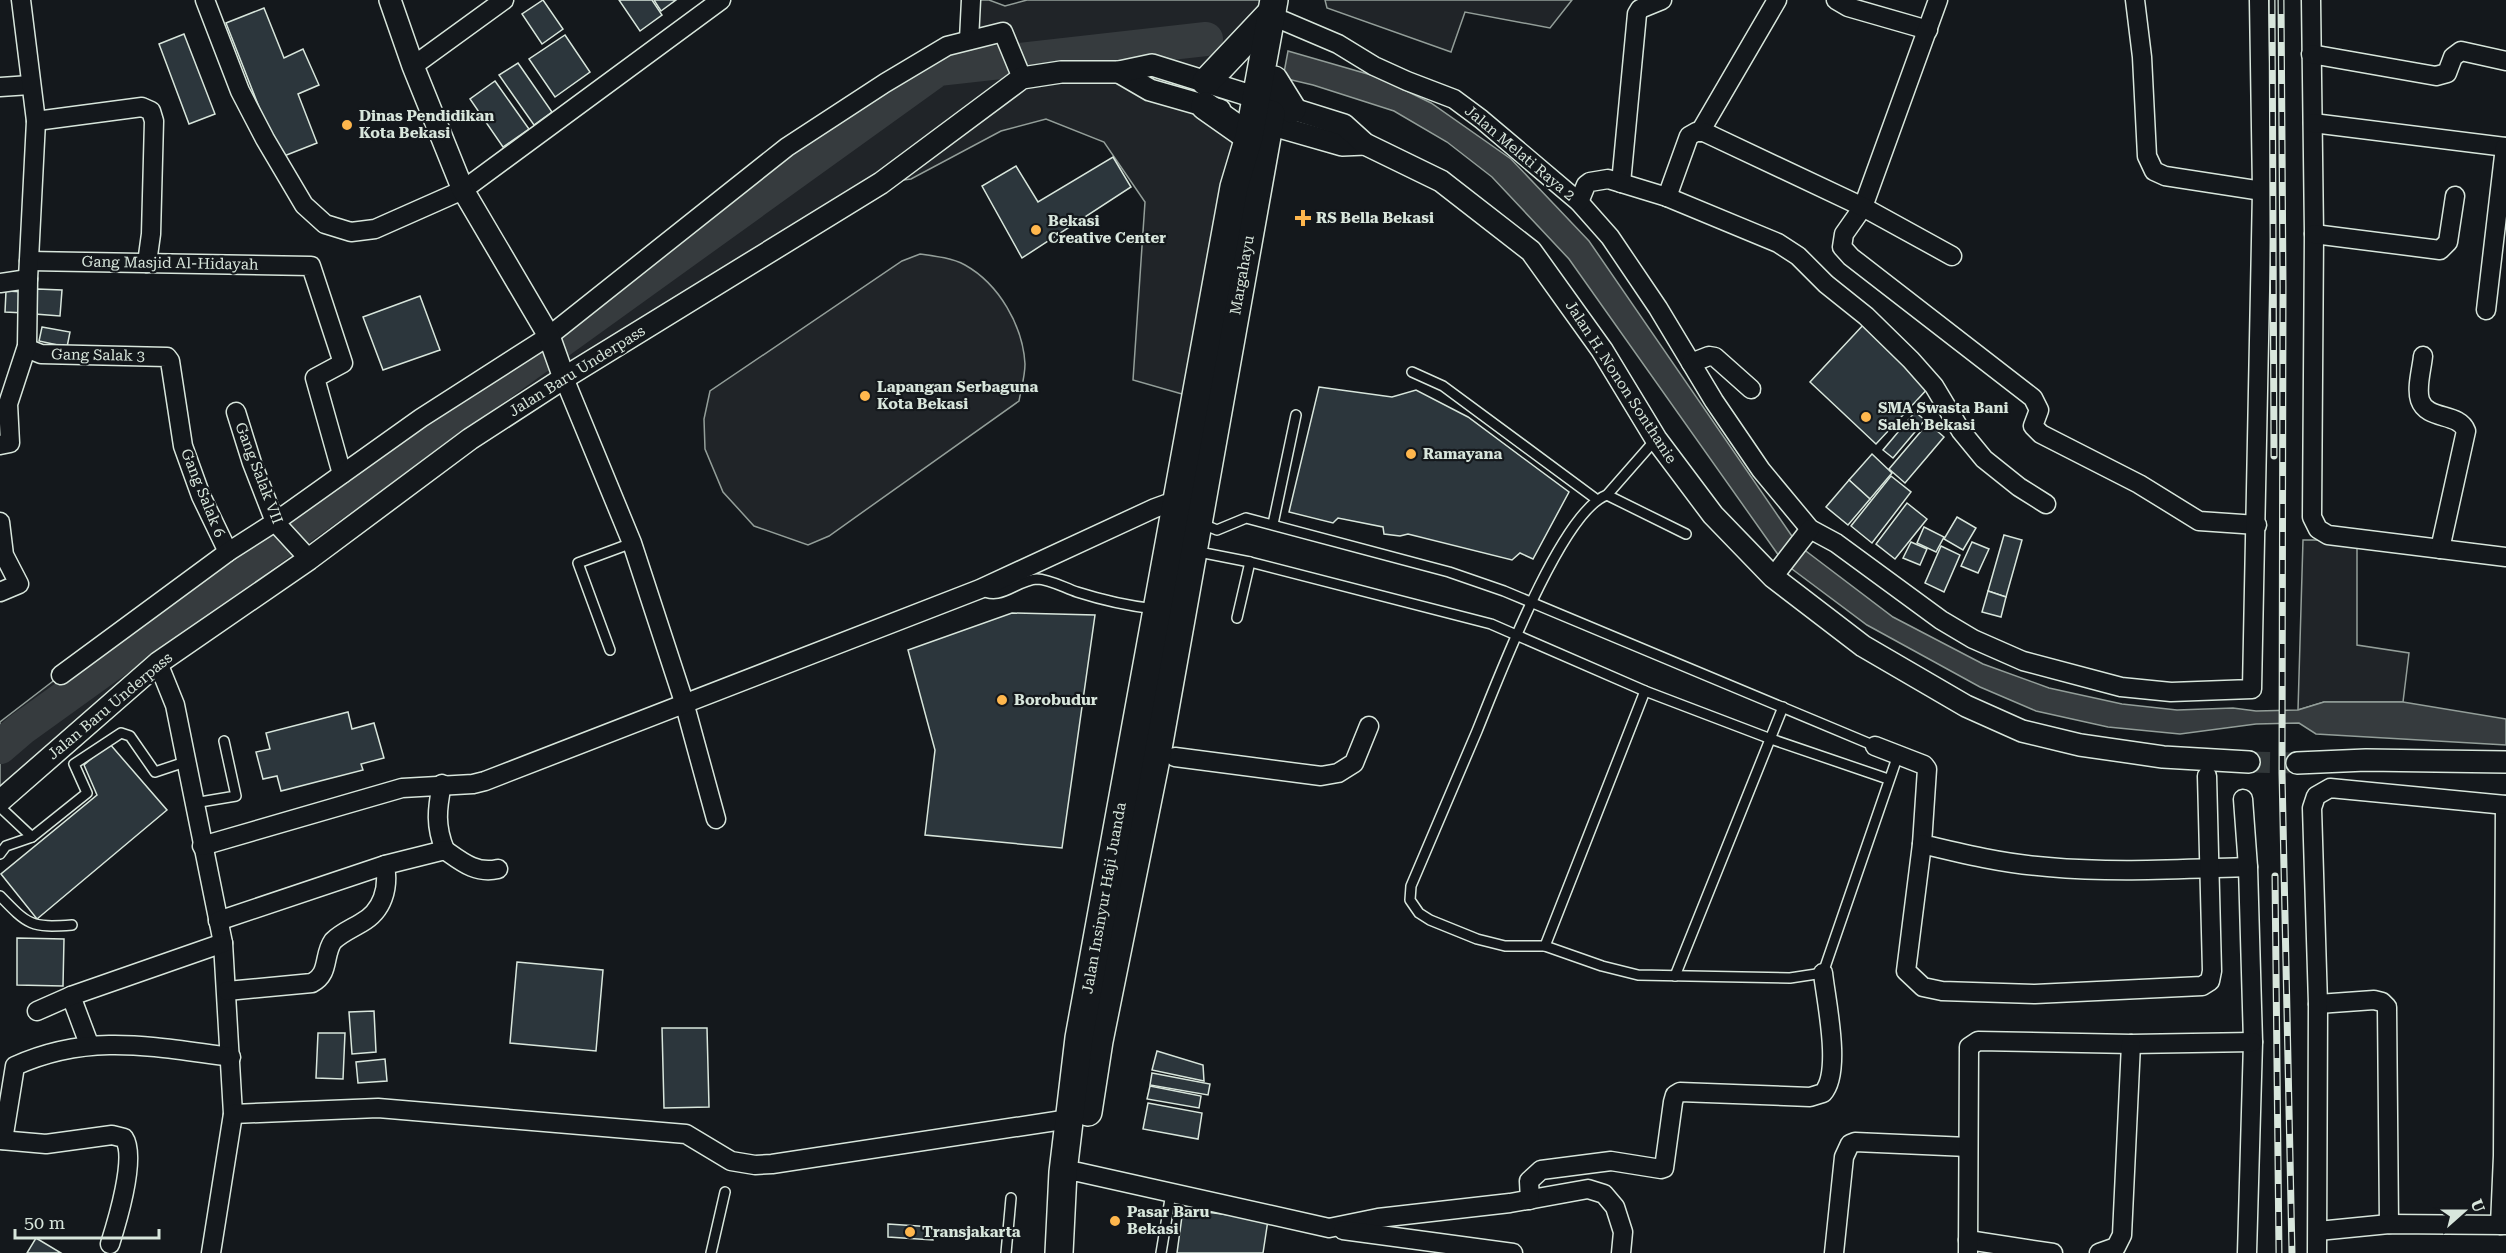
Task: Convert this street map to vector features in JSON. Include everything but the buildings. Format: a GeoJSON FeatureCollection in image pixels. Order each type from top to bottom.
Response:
{"type":"FeatureCollection","features":[{"type":"Feature","properties":{"kind":"main road"},"geometry":{"type":"LineString","coordinates":[[1269,116],[1205,94],[1280,8]]}},
{"type":"Feature","properties":{"kind":"main road"},"geometry":{"type":"LineString","coordinates":[[1181,548],[1198,518],[1234,187],[1269,116],[1280,8]]}},
{"type":"Feature","properties":{"kind":"main road","name":"Jalan Insinyur Haji Juanda"},"geometry":{"type":"LineString","coordinates":[[1122,865],[1166,755],[1163,649],[1157,609],[1181,548]]}},
{"type":"Feature","properties":{"kind":"main road","name":"Jalan Insinyur Haji Juanda"},"geometry":{"type":"LineString","coordinates":[[1072,1253],[1070,1119],[1089,1039],[1181,548]]}},
{"type":"Feature","properties":{"kind":"main road","name":"Jalan Insinyur Haji Juanda"},"geometry":{"type":"LineString","coordinates":[[1059,1253],[1089,1039]]}},
{"type":"Feature","properties":{"kind":"street"},"geometry":{"type":"LineString","coordinates":[[0,445],[10,443],[8,404],[27,346],[28,270],[36,122],[21,0]]}},
{"type":"Feature","properties":{"kind":"street"},"geometry":{"type":"LineString","coordinates":[[205,0],[240,91],[304,205],[326,224],[351,232],[369,231],[463,190],[721,0]]}},
{"type":"Feature","properties":{"kind":"street"},"geometry":{"type":"LineString","coordinates":[[390,0],[413,66],[463,190],[549,336],[632,543],[684,702],[716,819]]}},
{"type":"Feature","properties":{"kind":"street"},"geometry":{"type":"LineString","coordinates":[[413,66],[504,0]]}},
{"type":"Feature","properties":{"kind":"street"},"geometry":{"type":"LineString","coordinates":[[969,40],[971,0]]}},
{"type":"Feature","properties":{"kind":"street"},"geometry":{"type":"LineString","coordinates":[[1620,183],[1637,14],[1640,9],[1662,0]]}},
{"type":"Feature","properties":{"kind":"street"},"geometry":{"type":"LineString","coordinates":[[1700,132],[1777,0]]}},
{"type":"Feature","properties":{"kind":"street"},"geometry":{"type":"LineString","coordinates":[[1836,0],[1848,7],[1928,30]]}},
{"type":"Feature","properties":{"kind":"street"},"geometry":{"type":"LineString","coordinates":[[1938,0],[1863,207],[1844,234],[1842,244],[1844,250],[2033,398],[2039,410],[2033,426],[2041,434],[2139,484],[2199,521],[2257,525]]}},
{"type":"Feature","properties":{"kind":"street"},"geometry":{"type":"LineString","coordinates":[[2135,0],[2142,57],[2147,156],[2152,168],[2165,176],[2262,191]]}},
{"type":"Feature","properties":{"kind":"street"},"geometry":{"type":"LineString","coordinates":[[1773,578],[1810,529],[1836,543],[1941,620],[1986,645],[2023,661],[2121,687],[2172,692],[2252,689],[2262,191],[2259,0]]}},
{"type":"Feature","properties":{"kind":"street"},"geometry":{"type":"LineString","coordinates":[[2311,0],[2314,234],[2312,517],[2315,525],[2328,535],[2506,557]]}},
{"type":"Feature","properties":{"kind":"street","name":"Jalan Melati Raya 2"},"geometry":{"type":"LineString","coordinates":[[1280,8],[1374,66],[1454,99],[1579,202],[1610,237],[1761,470],[1810,529]]}},
{"type":"Feature","properties":{"kind":"street"},"geometry":{"type":"LineString","coordinates":[[61,675],[228,552],[278,526],[342,474],[421,418],[549,336],[787,147],[885,83],[947,46],[1004,32],[1022,78]]}},
{"type":"Feature","properties":{"kind":"street"},"geometry":{"type":"LineString","coordinates":[[2311,54],[2436,76],[2446,74],[2453,57],[2461,51],[2506,61]]}},
{"type":"Feature","properties":{"kind":"street","name":"Jalan Baru Underpass"},"geometry":{"type":"LineString","coordinates":[[0,801],[158,663],[304,554],[470,439],[564,378],[881,183],[1022,78],[1061,72],[1119,72],[1152,65],[1205,94],[1342,145],[1365,144]]}},
{"type":"Feature","properties":{"kind":"street"},"geometry":{"type":"LineString","coordinates":[[0,87],[30,85]]}},
{"type":"Feature","properties":{"kind":"street"},"geometry":{"type":"LineString","coordinates":[[36,122],[142,107],[151,111],[154,121],[151,234],[147,263]]}},
{"type":"Feature","properties":{"kind":"street"},"geometry":{"type":"LineString","coordinates":[[2313,123],[2506,147],[2486,310]]}},
{"type":"Feature","properties":{"kind":"street"},"geometry":{"type":"LineString","coordinates":[[1667,197],[1689,135],[1700,132],[1863,207],[1952,256]]}},
{"type":"Feature","properties":{"kind":"street","name":"Jalan H. Nonon Sonthanie"},"geometry":{"type":"LineString","coordinates":[[1365,144],[1441,181],[1531,250],[1602,350],[1656,439],[1713,515],[1773,578],[1863,646],[1966,706],[2022,731],[2080,745],[2163,757],[2248,762]]}},
{"type":"Feature","properties":{"kind":"street"},"geometry":{"type":"LineString","coordinates":[[1579,202],[1586,185],[1595,179],[1608,179],[1667,197],[1760,234],[1798,256],[1826,284],[1866,316],[1911,360],[1934,386],[1961,431],[1984,459],[2019,487],[2046,504]]}},
{"type":"Feature","properties":{"kind":"street"},"geometry":{"type":"LineString","coordinates":[[2314,234],[2440,250],[2448,242],[2455,196]]}},
{"type":"Feature","properties":{"kind":"street","name":"Gang Masjid Al-Hidayah"},"geometry":{"type":"LineString","coordinates":[[0,283],[28,270],[147,263],[311,266],[342,360],[340,365],[315,378],[342,474]]}},
{"type":"Feature","properties":{"kind":"street","name":"Gang Salak 3"},"geometry":{"type":"LineString","coordinates":[[27,346],[41,354],[153,356],[167,357],[170,361]]}},
{"type":"Feature","properties":{"kind":"street"},"geometry":{"type":"LineString","coordinates":[[1691,363],[1709,356],[1715,357],[1752,389]]}},
{"type":"Feature","properties":{"kind":"street"},"geometry":{"type":"LineString","coordinates":[[2422,356],[2419,397],[2422,404],[2428,411],[2462,423],[2466,431],[2440,549]]}},
{"type":"Feature","properties":{"kind":"street","name":"Gang Salak 6"},"geometry":{"type":"LineString","coordinates":[[170,361],[183,446],[201,496],[228,552]]}},
{"type":"Feature","properties":{"kind":"street","name":"Gang Salak VII"},"geometry":{"type":"LineString","coordinates":[[236,412],[252,463],[278,526],[304,554]]}},
{"type":"Feature","properties":{"kind":"street"},"geometry":{"type":"LineString","coordinates":[[202,846],[402,788],[473,784],[485,781],[980,589],[1155,508],[1166,504],[1198,518]]}},
{"type":"Feature","properties":{"kind":"street"},"geometry":{"type":"LineString","coordinates":[[0,522],[4,555],[19,584],[0,592]]}},
{"type":"Feature","properties":{"kind":"street"},"geometry":{"type":"LineString","coordinates":[[158,663],[175,705],[223,943],[233,1114],[211,1253]]}},
{"type":"Feature","properties":{"kind":"street"},"geometry":{"type":"LineString","coordinates":[[1166,755],[1321,776],[1338,773],[1354,763],[1369,726]]}},
{"type":"Feature","properties":{"kind":"street"},"geometry":{"type":"LineString","coordinates":[[1875,746],[1922,764],[1927,769],[1922,844],[1906,971],[1917,982],[1932,991],[2035,994],[2205,985],[2212,976],[2207,776]]}},
{"type":"Feature","properties":{"kind":"street"},"geometry":{"type":"LineString","coordinates":[[2297,763],[2366,760],[2506,762]]}},
{"type":"Feature","properties":{"kind":"street"},"geometry":{"type":"LineString","coordinates":[[442,784],[437,821],[445,850],[475,869],[486,871],[498,869]]}},
{"type":"Feature","properties":{"kind":"street"},"geometry":{"type":"LineString","coordinates":[[2317,1253],[2318,1004],[2312,808],[2316,796],[2330,788],[2505,805],[2503,1225],[2389,1224],[2318,1231]]}},
{"type":"Feature","properties":{"kind":"street"},"geometry":{"type":"LineString","coordinates":[[2244,800],[2253,1042],[2247,1253]]}},
{"type":"Feature","properties":{"kind":"street"},"geometry":{"type":"LineString","coordinates":[[1922,844],[1969,856],[2045,867],[2105,871],[2248,867]]}},
{"type":"Feature","properties":{"kind":"street"},"geometry":{"type":"LineString","coordinates":[[218,921],[385,865],[445,850]]}},
{"type":"Feature","properties":{"kind":"street"},"geometry":{"type":"LineString","coordinates":[[226,991],[312,983],[318,980],[324,972],[333,941],[368,919],[384,898],[387,878],[385,865]]}},
{"type":"Feature","properties":{"kind":"street"},"geometry":{"type":"LineString","coordinates":[[37,1011],[72,996],[223,943]]}},
{"type":"Feature","properties":{"kind":"street"},"geometry":{"type":"LineString","coordinates":[[1530,1200],[1529,1181],[1541,1170],[1611,1161],[1664,1168],[1673,1102],[1675,1095],[1680,1092],[1810,1097],[1823,1093],[1830,1082],[1832,1064],[1823,974]]}},
{"type":"Feature","properties":{"kind":"street"},"geometry":{"type":"LineString","coordinates":[[72,996],[89,1044]]}},
{"type":"Feature","properties":{"kind":"street"},"geometry":{"type":"LineString","coordinates":[[2318,1004],[2377,1001],[2387,1007],[2389,1224]]}},
{"type":"Feature","properties":{"kind":"street"},"geometry":{"type":"LineString","coordinates":[[2053,1253],[1968,1246],[1969,1047],[1974,1042],[2131,1044],[2253,1042]]}},
{"type":"Feature","properties":{"kind":"street"},"geometry":{"type":"LineString","coordinates":[[110,1244],[121,1210],[129,1152],[124,1138],[112,1135],[46,1144],[2,1140],[15,1066],[49,1053],[89,1044],[118,1043],[231,1057]]}},
{"type":"Feature","properties":{"kind":"street"},"geometry":{"type":"LineString","coordinates":[[2099,1253],[2115,1247],[2122,1235],[2131,1044]]}},
{"type":"Feature","properties":{"kind":"street"},"geometry":{"type":"LineString","coordinates":[[233,1114],[378,1108],[686,1134],[731,1161],[755,1165],[1070,1119]]}},
{"type":"Feature","properties":{"kind":"street"},"geometry":{"type":"LineString","coordinates":[[1834,1253],[1844,1157],[1850,1144],[1855,1142],[1968,1147]]}},
{"type":"Feature","properties":{"kind":"street"},"geometry":{"type":"LineString","coordinates":[[1071,1172],[1329,1228],[1513,1253]]}},
{"type":"Feature","properties":{"kind":"street"},"geometry":{"type":"LineString","coordinates":[[1329,1228],[1378,1218],[1530,1200],[1576,1189],[1588,1189],[1604,1194],[1610,1200],[1623,1232],[1621,1253]]}},
{"type":"Feature","properties":{"kind":"lane"},"geometry":{"type":"LineString","coordinates":[[1412,372],[1443,386],[1596,499]]}},
{"type":"Feature","properties":{"kind":"lane"},"geometry":{"type":"LineString","coordinates":[[1274,524],[1296,415]]}},
{"type":"Feature","properties":{"kind":"lane"},"geometry":{"type":"LineString","coordinates":[[1656,439],[1607,495],[1596,499],[1563,544],[1531,603],[1411,886],[1410,900],[1419,913],[1430,920],[1477,939],[1505,946],[1545,946],[1638,975],[1790,978],[1823,974],[1898,755]]}},
{"type":"Feature","properties":{"kind":"lane"},"geometry":{"type":"LineString","coordinates":[[1607,495],[1686,534]]}},
{"type":"Feature","properties":{"kind":"lane"},"geometry":{"type":"LineString","coordinates":[[1198,518],[1246,518],[1274,524],[1449,572],[1504,591],[1875,746]]}},
{"type":"Feature","properties":{"kind":"lane"},"geometry":{"type":"LineString","coordinates":[[610,650],[578,563],[632,543]]}},
{"type":"Feature","properties":{"kind":"lane"},"geometry":{"type":"LineString","coordinates":[[1181,548],[1250,562],[1461,614],[1516,634],[1645,691],[1888,780]]}},
{"type":"Feature","properties":{"kind":"lane"},"geometry":{"type":"LineString","coordinates":[[1237,618],[1250,562]]}},
{"type":"Feature","properties":{"kind":"lane"},"geometry":{"type":"LineString","coordinates":[[980,589],[987,595],[998,594],[1038,579],[1121,603],[1157,609]]}},
{"type":"Feature","properties":{"kind":"lane"},"geometry":{"type":"LineString","coordinates":[[1545,946],[1645,691]]}},
{"type":"Feature","properties":{"kind":"lane"},"geometry":{"type":"LineString","coordinates":[[1675,976],[1783,707]]}},
{"type":"Feature","properties":{"kind":"lane"},"geometry":{"type":"LineString","coordinates":[[0,854],[6,846],[32,837],[87,793],[74,764],[122,733],[130,736],[155,772],[188,761]]}},
{"type":"Feature","properties":{"kind":"lane"},"geometry":{"type":"LineString","coordinates":[[194,803],[236,796],[224,741]]}},
{"type":"Feature","properties":{"kind":"lane"},"geometry":{"type":"LineString","coordinates":[[0,807],[32,837]]}},
{"type":"Feature","properties":{"kind":"lane"},"geometry":{"type":"LineString","coordinates":[[0,896],[18,915],[31,924],[45,927],[72,925]]}},
{"type":"Feature","properties":{"kind":"lane"},"geometry":{"type":"LineString","coordinates":[[711,1253],[725,1192]]}},
{"type":"Feature","properties":{"kind":"lane"},"geometry":{"type":"LineString","coordinates":[[1161,1253],[1171,1192]]}},
{"type":"Feature","properties":{"kind":"lane"},"geometry":{"type":"LineString","coordinates":[[1006,1253],[1011,1198]]}},
{"type":"Feature","properties":{"kind":"shaded area"},"geometry":{"type":"Polygon","coordinates":[[[971,0],[989,0],[1005,6],[1027,0],[1274,0],[1206,82],[1249,137],[1196,398],[1133,380],[1145,202],[1104,142],[1046,119],[1001,131],[911,179],[881,183],[564,378],[158,663],[0,801],[0,722],[61,675],[549,336],[787,147],[969,40],[971,0]]]}},
{"type":"Feature","properties":{"kind":"shaded area"},"geometry":{"type":"Polygon","coordinates":[[[1325,0],[1572,0],[1550,28],[1465,12],[1451,52],[1327,8],[1325,0]]]}},
{"type":"Feature","properties":{"kind":"shaded area"},"geometry":{"type":"Polygon","coordinates":[[[1288,51],[1378,77],[1431,103],[1511,159],[1589,241],[1798,545],[1893,617],[1983,664],[2049,688],[2122,704],[2177,710],[2233,708],[2256,711],[2298,710],[2324,702],[2403,702],[2506,719],[2506,745],[2316,734],[2299,723],[2256,724],[2180,734],[2108,727],[2036,711],[1980,687],[1867,625],[1784,563],[1569,259],[1492,177],[1447,142],[1394,111],[1313,85],[1283,78],[1288,51]]]}},
{"type":"Feature","properties":{"kind":"shaded area","name":"Lapangan Serbaguna Kota Bekasi"},"geometry":{"type":"Polygon","coordinates":[[[920,254],[949,259],[965,265],[988,283],[1007,307],[1020,335],[1025,364],[1019,401],[829,536],[808,545],[754,526],[723,492],[705,449],[704,419],[710,391],[902,261],[920,254]]]}},
{"type":"Feature","properties":{"kind":"shaded area"},"geometry":{"type":"Polygon","coordinates":[[[2303,540],[2319,540],[2357,547],[2357,645],[2409,653],[2403,702],[2324,702],[2298,710],[2303,540]]]}},
{"type":"Feature","properties":{"kind":"waterway"},"geometry":{"type":"LineString","coordinates":[[0,747],[21,729],[938,69],[1206,39]]}},
{"type":"Feature","properties":{"kind":"tunnel"},"geometry":{"type":"LineString","coordinates":[[2249,762],[2297,763]]}},
{"type":"Feature","properties":{"kind":"railway"},"geometry":{"type":"LineString","coordinates":[[2272,0],[2274,456]]}},
{"type":"Feature","properties":{"kind":"railway"},"geometry":{"type":"LineString","coordinates":[[2281,0],[2282,773],[2292,1253]]}},
{"type":"Feature","properties":{"kind":"railway"},"geometry":{"type":"LineString","coordinates":[[2275,876],[2279,1253]]}},
{"type":"Feature","properties":{"kind":"place","name":"Dinas Pendidikan Kota Bekasi"},"geometry":{"type":"Point","coordinates":[347,125]}},
{"type":"Feature","properties":{"kind":"place","name":"RS Bella Bekasi"},"geometry":{"type":"Point","coordinates":[1303,218]}},
{"type":"Feature","properties":{"kind":"place","name":"Bekasi Creative Center"},"geometry":{"type":"Point","coordinates":[1036,230]}},
{"type":"Feature","properties":{"kind":"place","name":"Lapangan Serbaguna Kota Bekasi"},"geometry":{"type":"Point","coordinates":[865,396]}},
{"type":"Feature","properties":{"kind":"place","name":"SMA Swasta Bani Saleh Bekasi"},"geometry":{"type":"Point","coordinates":[1866,417]}},
{"type":"Feature","properties":{"kind":"place","name":"Ramayana"},"geometry":{"type":"Point","coordinates":[1411,454]}},
{"type":"Feature","properties":{"kind":"place","name":"Borobudur"},"geometry":{"type":"Point","coordinates":[1002,700]}},
{"type":"Feature","properties":{"kind":"place","name":"Pasar Baru Bekasi"},"geometry":{"type":"Point","coordinates":[1115,1221]}},
{"type":"Feature","properties":{"kind":"place","name":"Transjakarta"},"geometry":{"type":"Point","coordinates":[910,1232]}}]}
